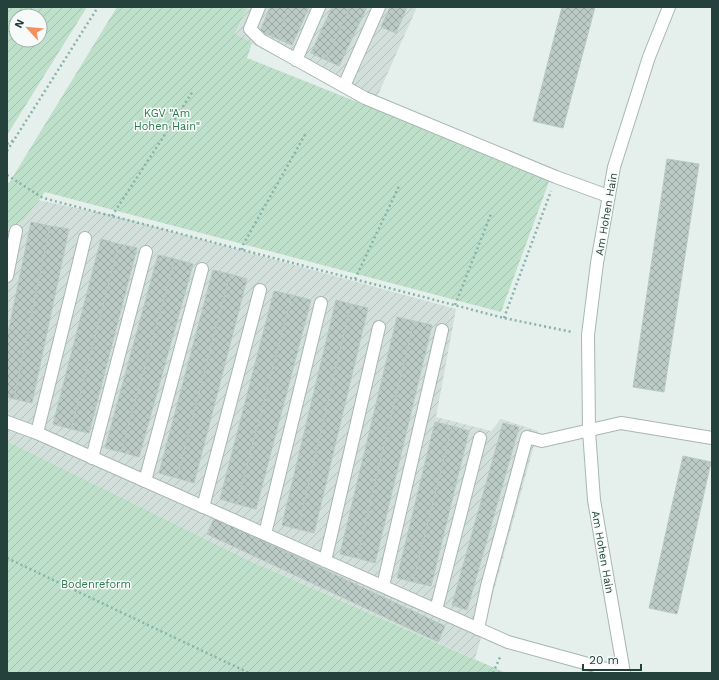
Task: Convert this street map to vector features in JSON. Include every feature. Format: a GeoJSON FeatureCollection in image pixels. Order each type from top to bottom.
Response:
{"type":"FeatureCollection","features":[{"type":"Feature","properties":{"kind":"street"},"geometry":{"type":"LineString","coordinates":[[259,7],[250,29],[261,40],[365,98],[556,177],[608,196]]}},
{"type":"Feature","properties":{"kind":"street"},"geometry":{"type":"LineString","coordinates":[[296,60],[319,7]]}},
{"type":"Feature","properties":{"kind":"street"},"geometry":{"type":"LineString","coordinates":[[344,86],[379,7]]}},
{"type":"Feature","properties":{"kind":"street","name":"Am Hohen Hain"},"geometry":{"type":"LineString","coordinates":[[624,673],[594,500],[589,431],[588,335],[608,196],[623,136],[648,57],[670,7]]}},
{"type":"Feature","properties":{"kind":"street"},"geometry":{"type":"LineString","coordinates":[[7,276],[16,231]]}},
{"type":"Feature","properties":{"kind":"street"},"geometry":{"type":"LineString","coordinates":[[37,433],[85,238]]}},
{"type":"Feature","properties":{"kind":"street"},"geometry":{"type":"LineString","coordinates":[[92,458],[146,252]]}},
{"type":"Feature","properties":{"kind":"street"},"geometry":{"type":"LineString","coordinates":[[145,481],[202,269]]}},
{"type":"Feature","properties":{"kind":"street"},"geometry":{"type":"LineString","coordinates":[[204,507],[260,290]]}},
{"type":"Feature","properties":{"kind":"street"},"geometry":{"type":"LineString","coordinates":[[265,534],[321,303]]}},
{"type":"Feature","properties":{"kind":"street"},"geometry":{"type":"LineString","coordinates":[[324,561],[379,327]]}},
{"type":"Feature","properties":{"kind":"street"},"geometry":{"type":"LineString","coordinates":[[383,586],[442,330]]}},
{"type":"Feature","properties":{"kind":"street"},"geometry":{"type":"LineString","coordinates":[[7,422],[37,433],[508,642],[621,673]]}},
{"type":"Feature","properties":{"kind":"street"},"geometry":{"type":"LineString","coordinates":[[478,629],[487,586],[527,437],[542,441],[621,423],[712,438]]}},
{"type":"Feature","properties":{"kind":"street"},"geometry":{"type":"LineString","coordinates":[[436,610],[480,438]]}},
{"type":"Feature","properties":{"kind":"path"},"geometry":{"type":"LineString","coordinates":[[7,151],[98,7]]}},
{"type":"Feature","properties":{"kind":"path"},"geometry":{"type":"LineString","coordinates":[[112,216],[193,91]]}},
{"type":"Feature","properties":{"kind":"path"},"geometry":{"type":"LineString","coordinates":[[242,250],[243,245],[306,133]]}},
{"type":"Feature","properties":{"kind":"path"},"geometry":{"type":"LineString","coordinates":[[7,144],[14,140]]}},
{"type":"Feature","properties":{"kind":"path"},"geometry":{"type":"LineString","coordinates":[[7,175],[43,198],[455,306],[504,318],[588,335]]}},
{"type":"Feature","properties":{"kind":"path"},"geometry":{"type":"LineString","coordinates":[[504,318],[556,177]]}},
{"type":"Feature","properties":{"kind":"path"},"geometry":{"type":"LineString","coordinates":[[355,279],[400,184]]}},
{"type":"Feature","properties":{"kind":"path"},"geometry":{"type":"LineString","coordinates":[[455,306],[490,214]]}},
{"type":"Feature","properties":{"kind":"path"},"geometry":{"type":"LineString","coordinates":[[7,558],[249,673]]}},
{"type":"Feature","properties":{"kind":"shaded area"},"geometry":{"type":"Polygon","coordinates":[[[248,7],[417,7],[373,106],[235,35],[248,7]]]}},
{"type":"Feature","properties":{"kind":"shaded area"},"geometry":{"type":"Polygon","coordinates":[[[38,200],[111,215],[456,309],[436,417],[491,431],[501,419],[538,431],[475,659],[246,559],[7,441],[7,229],[23,221],[38,200]]]}},
{"type":"Feature","properties":{"kind":"green space"},"geometry":{"type":"Polygon","coordinates":[[[7,7],[87,7],[7,135],[7,7]]]}},
{"type":"Feature","properties":{"kind":"green space","name":"KGV \"Am Hohen Hain\""},"geometry":{"type":"Polygon","coordinates":[[[117,7],[248,7],[235,34],[252,43],[247,58],[550,179],[501,312],[45,192],[23,221],[7,229],[7,182],[9,183],[117,7]]]}},
{"type":"Feature","properties":{"kind":"green space","name":"Bodenreform"},"geometry":{"type":"Polygon","coordinates":[[[7,441],[246,559],[506,673],[7,673],[7,441]]]}},
{"type":"Feature","properties":{"kind":"building"},"geometry":{"type":"Polygon","coordinates":[[[270,7],[290,7],[276,38],[260,31],[270,7]]]}},
{"type":"Feature","properties":{"kind":"building"},"geometry":{"type":"Polygon","coordinates":[[[290,7],[309,7],[292,45],[276,38],[290,7]]]}},
{"type":"Feature","properties":{"kind":"building"},"geometry":{"type":"Polygon","coordinates":[[[332,7],[350,7],[326,60],[311,53],[332,7]]]}},
{"type":"Feature","properties":{"kind":"building"},"geometry":{"type":"Polygon","coordinates":[[[350,7],[367,7],[339,66],[326,60],[350,7]]]}},
{"type":"Feature","properties":{"kind":"building"},"geometry":{"type":"Polygon","coordinates":[[[390,7],[407,7],[396,33],[381,27],[390,7]]]}},
{"type":"Feature","properties":{"kind":"building"},"geometry":{"type":"Polygon","coordinates":[[[562,7],[595,7],[563,128],[533,121],[562,7]]]}},
{"type":"Feature","properties":{"kind":"building"},"geometry":{"type":"Polygon","coordinates":[[[667,159],[699,164],[664,392],[633,387],[667,159]]]}},
{"type":"Feature","properties":{"kind":"building"},"geometry":{"type":"Polygon","coordinates":[[[31,222],[50,226],[14,399],[7,397],[7,338],[31,222]]]}},
{"type":"Feature","properties":{"kind":"building"},"geometry":{"type":"Polygon","coordinates":[[[50,226],[69,229],[32,403],[14,399],[50,226]]]}},
{"type":"Feature","properties":{"kind":"building"},"geometry":{"type":"Polygon","coordinates":[[[101,239],[119,244],[71,429],[53,424],[101,239]]]}},
{"type":"Feature","properties":{"kind":"building"},"geometry":{"type":"Polygon","coordinates":[[[119,244],[137,248],[89,433],[71,429],[119,244]]]}},
{"type":"Feature","properties":{"kind":"building"},"geometry":{"type":"Polygon","coordinates":[[[158,255],[175,259],[121,452],[105,448],[158,255]]]}},
{"type":"Feature","properties":{"kind":"building"},"geometry":{"type":"Polygon","coordinates":[[[175,259],[193,264],[139,457],[121,452],[175,259]]]}},
{"type":"Feature","properties":{"kind":"building"},"geometry":{"type":"Polygon","coordinates":[[[213,270],[230,274],[177,478],[159,473],[213,270]]]}},
{"type":"Feature","properties":{"kind":"building"},"geometry":{"type":"Polygon","coordinates":[[[230,274],[247,279],[194,483],[177,478],[230,274]]]}},
{"type":"Feature","properties":{"kind":"building"},"geometry":{"type":"Polygon","coordinates":[[[274,291],[292,295],[237,504],[220,499],[274,291]]]}},
{"type":"Feature","properties":{"kind":"building"},"geometry":{"type":"Polygon","coordinates":[[[292,295],[311,300],[256,509],[237,504],[292,295]]]}},
{"type":"Feature","properties":{"kind":"building"},"geometry":{"type":"Polygon","coordinates":[[[336,300],[351,304],[298,529],[282,525],[336,300]]]}},
{"type":"Feature","properties":{"kind":"building"},"geometry":{"type":"Polygon","coordinates":[[[351,304],[368,308],[314,533],[298,529],[351,304]]]}},
{"type":"Feature","properties":{"kind":"building"},"geometry":{"type":"Polygon","coordinates":[[[397,317],[414,321],[357,558],[340,554],[397,317]]]}},
{"type":"Feature","properties":{"kind":"building"},"geometry":{"type":"Polygon","coordinates":[[[414,321],[432,325],[375,563],[357,558],[414,321]]]}},
{"type":"Feature","properties":{"kind":"building"},"geometry":{"type":"Polygon","coordinates":[[[435,422],[452,426],[413,582],[397,578],[435,422]]]}},
{"type":"Feature","properties":{"kind":"building"},"geometry":{"type":"Polygon","coordinates":[[[503,423],[519,427],[467,610],[452,605],[503,423]]]}},
{"type":"Feature","properties":{"kind":"building"},"geometry":{"type":"Polygon","coordinates":[[[452,426],[469,431],[431,586],[413,582],[452,426]]]}},
{"type":"Feature","properties":{"kind":"building"},"geometry":{"type":"Polygon","coordinates":[[[683,456],[711,462],[677,614],[649,608],[683,456]]]}},
{"type":"Feature","properties":{"kind":"building"},"geometry":{"type":"Polygon","coordinates":[[[214,518],[445,626],[438,642],[207,534],[214,518]]]}}]}
